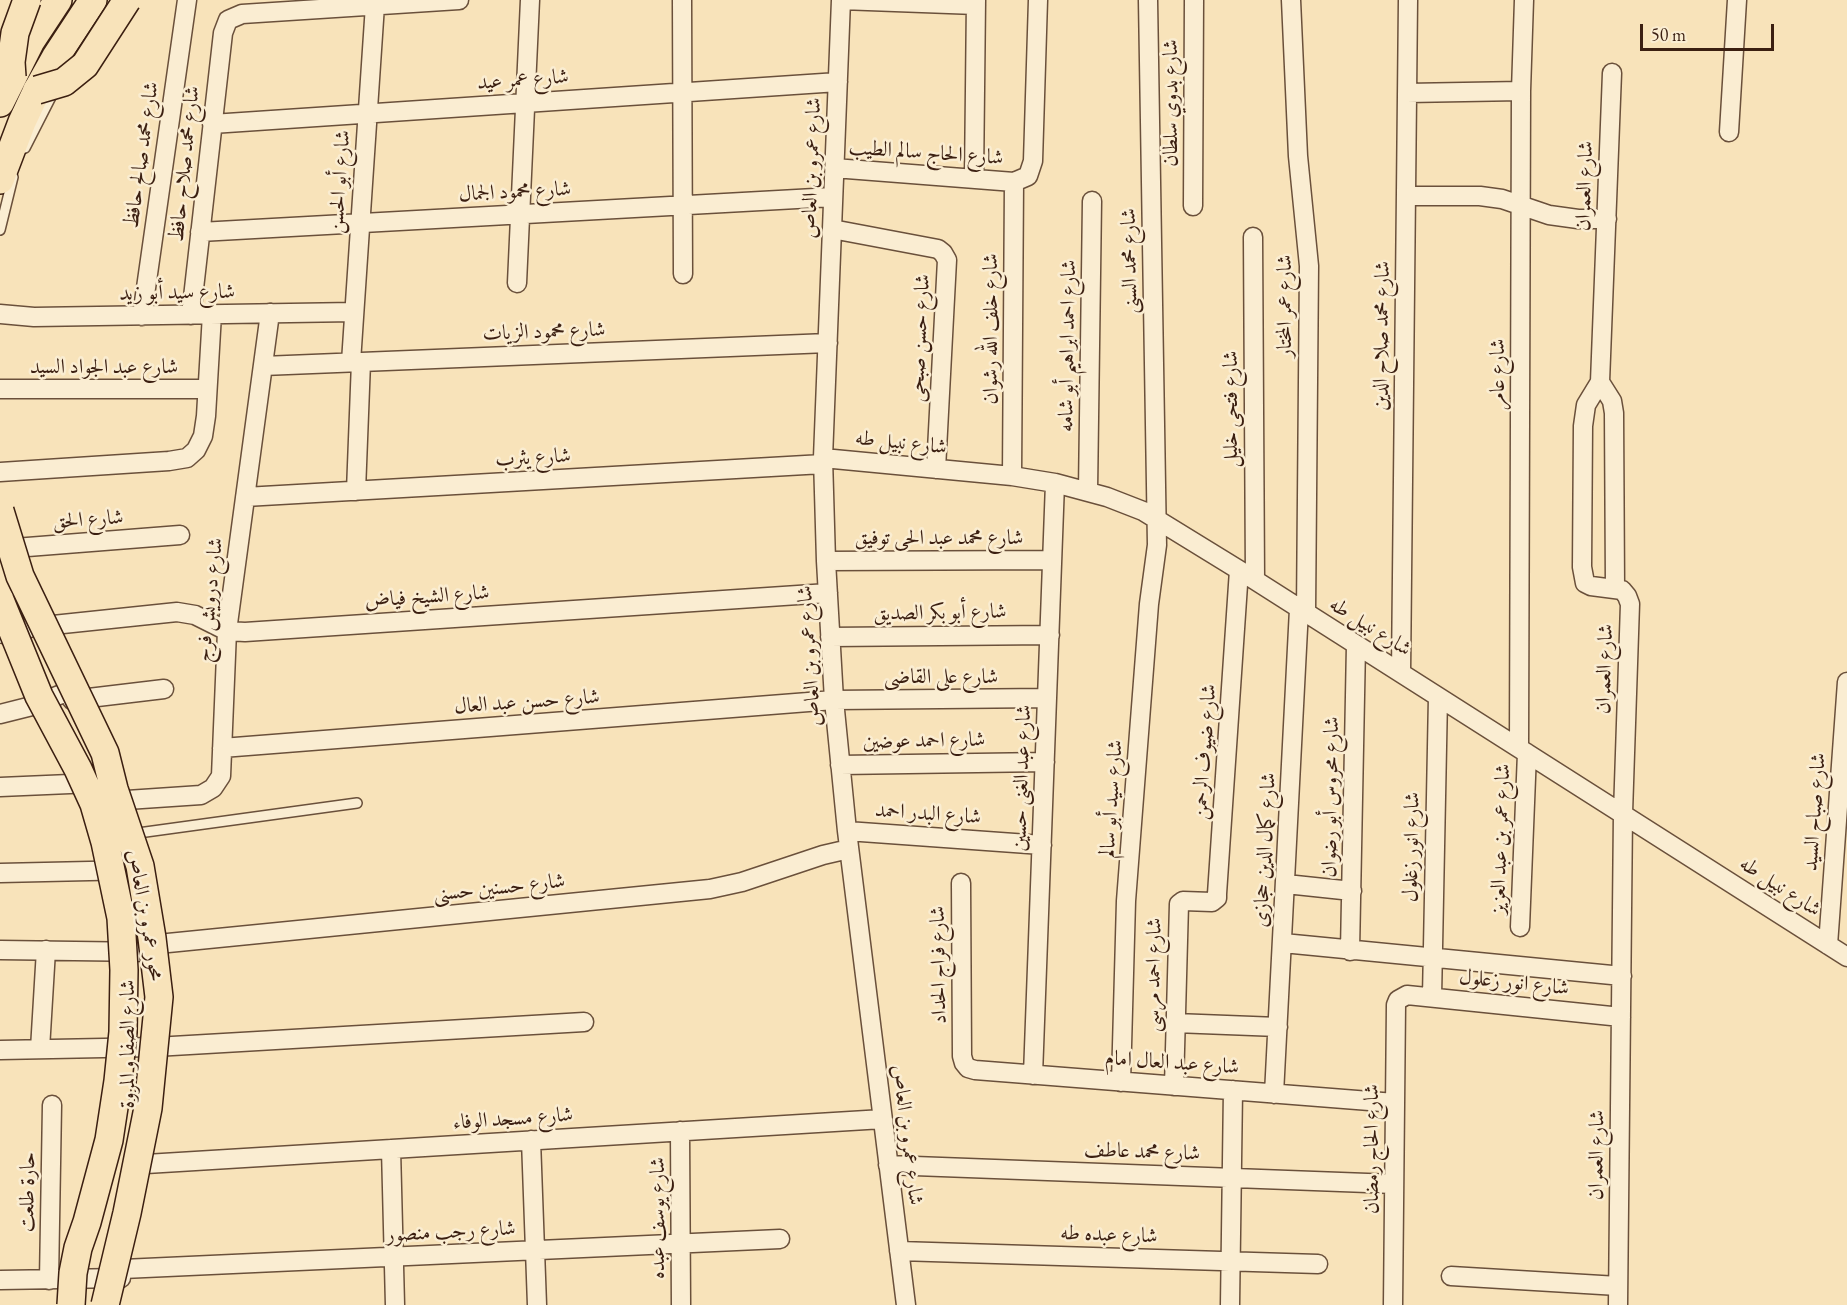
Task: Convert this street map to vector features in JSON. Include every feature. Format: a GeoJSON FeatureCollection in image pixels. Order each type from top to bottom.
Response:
{"type":"FeatureCollection","features":[{"type":"Feature","properties":{"kind":"main road"},"geometry":{"type":"LineString","coordinates":[[0,103],[6,68],[11,62],[15,33],[27,0]]}},
{"type":"Feature","properties":{"kind":"main road"},"geometry":{"type":"LineString","coordinates":[[6,68],[31,41],[58,0]]}},
{"type":"Feature","properties":{"kind":"main road"},"geometry":{"type":"LineString","coordinates":[[7,176],[21,122],[61,48],[93,0]]}},
{"type":"Feature","properties":{"kind":"main road"},"geometry":{"type":"LineString","coordinates":[[37,90],[64,82],[85,65],[127,0]]}},
{"type":"Feature","properties":{"kind":"main road","name":"محور عمرو بن العاص"},"geometry":{"type":"LineString","coordinates":[[0,511],[20,576],[105,753],[114,789],[140,866],[152,938],[159,998],[148,1108],[127,1213],[105,1305]]}},
{"type":"Feature","properties":{"kind":"main road","name":"محور عمرو بن العاص"},"geometry":{"type":"LineString","coordinates":[[0,600],[39,696],[94,804],[121,918],[124,970],[123,1032],[118,1081],[109,1140],[78,1248],[73,1273],[71,1305]]}},
{"type":"Feature","properties":{"kind":"street","name":"شارع محمد صالح حافظ"},"geometry":{"type":"LineString","coordinates":[[142,316],[187,0]]}},
{"type":"Feature","properties":{"kind":"street"},"geometry":{"type":"LineString","coordinates":[[375,5],[459,0]]}},
{"type":"Feature","properties":{"kind":"street"},"geometry":{"type":"LineString","coordinates":[[517,283],[530,0]]}},
{"type":"Feature","properties":{"kind":"street"},"geometry":{"type":"LineString","coordinates":[[682,0],[683,274]]}},
{"type":"Feature","properties":{"kind":"street"},"geometry":{"type":"LineString","coordinates":[[841,0],[976,2],[974,179]]}},
{"type":"Feature","properties":{"kind":"street","name":"شارع عمرو بن العاص"},"geometry":{"type":"LineString","coordinates":[[841,0],[823,461],[826,561],[834,700],[848,840],[906,1305]]}},
{"type":"Feature","properties":{"kind":"street"},"geometry":{"type":"LineString","coordinates":[[1014,182],[1028,176],[1033,161],[1038,0]]}},
{"type":"Feature","properties":{"kind":"street","name":"شارع محمد السنى"},"geometry":{"type":"LineString","coordinates":[[1148,0],[1156,521]]}},
{"type":"Feature","properties":{"kind":"street","name":"شارع بدوي سلطان"},"geometry":{"type":"LineString","coordinates":[[1193,206],[1194,0]]}},
{"type":"Feature","properties":{"kind":"street","name":"شارع عمر المختار"},"geometry":{"type":"LineString","coordinates":[[1291,0],[1298,145],[1309,266],[1303,610]]}},
{"type":"Feature","properties":{"kind":"street","name":"شارع محمد صلاح الدين"},"geometry":{"type":"LineString","coordinates":[[1401,673],[1408,0]]}},
{"type":"Feature","properties":{"kind":"street","name":"شارع عامر"},"geometry":{"type":"LineString","coordinates":[[1523,751],[1521,91],[1524,0]]}},
{"type":"Feature","properties":{"kind":"street"},"geometry":{"type":"LineString","coordinates":[[1729,132],[1737,0]]}},
{"type":"Feature","properties":{"kind":"street","name":"شارع محمد صلاح حافظ"},"geometry":{"type":"LineString","coordinates":[[191,315],[223,33],[228,20],[242,14],[375,5]]}},
{"type":"Feature","properties":{"kind":"street","name":"شارع أبو الحسن"},"geometry":{"type":"LineString","coordinates":[[356,491],[354,312],[375,5]]}},
{"type":"Feature","properties":{"kind":"street","name":"شارع العمران"},"geometry":{"type":"LineString","coordinates":[[1612,73],[1600,382],[1590,396],[1583,414],[1582,576],[1585,583],[1591,586],[1622,590],[1630,604],[1623,813],[1618,1305]]}},
{"type":"Feature","properties":{"kind":"street","name":"شارع عمر عيد"},"geometry":{"type":"LineString","coordinates":[[212,124],[838,82]]}},
{"type":"Feature","properties":{"kind":"street"},"geometry":{"type":"LineString","coordinates":[[1407,93],[1521,91]]}},
{"type":"Feature","properties":{"kind":"street","name":"شارع الحاج سالم الطيب"},"geometry":{"type":"LineString","coordinates":[[834,168],[1014,182]]}},
{"type":"Feature","properties":{"kind":"street","name":"شارع خلف الله رشوان"},"geometry":{"type":"LineString","coordinates":[[1012,476],[1014,182]]}},
{"type":"Feature","properties":{"kind":"street"},"geometry":{"type":"LineString","coordinates":[[1406,196],[1480,196],[1502,199],[1549,215],[1607,219]]}},
{"type":"Feature","properties":{"kind":"street","name":"شارع محمود الجمال"},"geometry":{"type":"LineString","coordinates":[[200,232],[833,197]]}},
{"type":"Feature","properties":{"kind":"street","name":"شارع احمد ابراهيم أبو شامه"},"geometry":{"type":"LineString","coordinates":[[1088,490],[1092,201]]}},
{"type":"Feature","properties":{"kind":"street","name":"شارع حسن صبحى"},"geometry":{"type":"LineString","coordinates":[[832,229],[938,249],[947,260],[936,469]]}},
{"type":"Feature","properties":{"kind":"street","name":"شارع فتحى خليل"},"geometry":{"type":"LineString","coordinates":[[1253,237],[1255,580]]}},
{"type":"Feature","properties":{"kind":"street","name":"شارع سيد أبو زيد"},"geometry":{"type":"LineString","coordinates":[[0,314],[34,318],[354,312]]}},
{"type":"Feature","properties":{"kind":"street"},"geometry":{"type":"LineString","coordinates":[[0,472],[187,458],[196,450],[203,436],[212,314]]}},
{"type":"Feature","properties":{"kind":"street","name":"شارع درويش فرج"},"geometry":{"type":"LineString","coordinates":[[112,801],[201,795],[218,783],[221,776],[227,632],[270,314]]}},
{"type":"Feature","properties":{"kind":"street","name":"شارع محمود الزيات"},"geometry":{"type":"LineString","coordinates":[[263,366],[828,343]]}},
{"type":"Feature","properties":{"kind":"street"},"geometry":{"type":"LineString","coordinates":[[1600,382],[1607,391],[1614,413],[1615,588]]}},
{"type":"Feature","properties":{"kind":"street","name":"شارع عبد الجواد السيد"},"geometry":{"type":"LineString","coordinates":[[0,389],[207,389]]}},
{"type":"Feature","properties":{"kind":"street","name":"شارع نبيل طه"},"geometry":{"type":"LineString","coordinates":[[823,461],[1012,476],[1088,490],[1134,507],[1303,610],[1847,957]]}},
{"type":"Feature","properties":{"kind":"street","name":"شارع يثرب"},"geometry":{"type":"LineString","coordinates":[[245,497],[823,461]]}},
{"type":"Feature","properties":{"kind":"street","name":"شارع عبد الغنى حسين"},"geometry":{"type":"LineString","coordinates":[[1033,1075],[1055,483]]}},
{"type":"Feature","properties":{"kind":"street","name":"شارع سيد أبو سالم"},"geometry":{"type":"LineString","coordinates":[[1121,1082],[1126,901],[1149,604],[1157,545],[1156,521]]}},
{"type":"Feature","properties":{"kind":"street","name":"شارع الحق"},"geometry":{"type":"LineString","coordinates":[[0,549],[180,535]]}},
{"type":"Feature","properties":{"kind":"street","name":"شارع محمد عبد الحى توفيق"},"geometry":{"type":"LineString","coordinates":[[826,561],[1052,560]]}},
{"type":"Feature","properties":{"kind":"street","name":"شارع الصفا و المروة"},"geometry":{"type":"LineString","coordinates":[[3,566],[71,696],[107,783],[134,870],[148,949],[155,1047],[151,1124],[140,1200],[112,1305]]}},
{"type":"Feature","properties":{"kind":"street","name":"شارع ضيوف الرحمن"},"geometry":{"type":"LineString","coordinates":[[1180,902],[1208,903],[1217,898],[1239,570]]}},
{"type":"Feature","properties":{"kind":"street","name":"شارع الشيخ فياض"},"geometry":{"type":"LineString","coordinates":[[0,634],[34,627],[177,612],[195,615],[227,632],[269,631],[828,593]]}},
{"type":"Feature","properties":{"kind":"street","name":"شارع كمال الدين حجازى"},"geometry":{"type":"LineString","coordinates":[[1274,1094],[1303,610]]}},
{"type":"Feature","properties":{"kind":"street","name":"شارع أبو بكر الصديق"},"geometry":{"type":"LineString","coordinates":[[830,637],[1050,635]]}},
{"type":"Feature","properties":{"kind":"street","name":"شارع محروس أبو رضوان"},"geometry":{"type":"LineString","coordinates":[[1350,951],[1356,645]]}},
{"type":"Feature","properties":{"kind":"street","name":"شارع صباح السيد"},"geometry":{"type":"LineString","coordinates":[[1828,945],[1847,682]]}},
{"type":"Feature","properties":{"kind":"street"},"geometry":{"type":"LineString","coordinates":[[0,714],[71,696],[164,689]]}},
{"type":"Feature","properties":{"kind":"street","name":"شارع انور زغلول"},"geometry":{"type":"LineString","coordinates":[[1432,998],[1438,697]]}},
{"type":"Feature","properties":{"kind":"street","name":"شارع على القاضى"},"geometry":{"type":"LineString","coordinates":[[834,700],[1047,698]]}},
{"type":"Feature","properties":{"kind":"street","name":"شارع حسن عبد العال"},"geometry":{"type":"LineString","coordinates":[[222,748],[834,700]]}},
{"type":"Feature","properties":{"kind":"street","name":"شارع عمر بن عبد العزيز"},"geometry":{"type":"LineString","coordinates":[[1520,927],[1523,751]]}},
{"type":"Feature","properties":{"kind":"street","name":"شارع احمد عوضين"},"geometry":{"type":"LineString","coordinates":[[840,765],[1045,762]]}},
{"type":"Feature","properties":{"kind":"street"},"geometry":{"type":"LineString","coordinates":[[0,787],[107,783]]}},
{"type":"Feature","properties":{"kind":"street","name":"شارع البدر احمد"},"geometry":{"type":"LineString","coordinates":[[848,840],[1042,845]]}},
{"type":"Feature","properties":{"kind":"street","name":"شارع حسنين حسنى"},"geometry":{"type":"LineString","coordinates":[[0,950],[148,949],[710,889],[742,882],[823,855],[848,840]]}},
{"type":"Feature","properties":{"kind":"street"},"geometry":{"type":"LineString","coordinates":[[0,873],[134,870]]}},
{"type":"Feature","properties":{"kind":"street","name":"شارع فراج الحداد"},"geometry":{"type":"LineString","coordinates":[[961,883],[962,1047]]}},
{"type":"Feature","properties":{"kind":"street"},"geometry":{"type":"LineString","coordinates":[[1286,884],[1352,891]]}},
{"type":"Feature","properties":{"kind":"street","name":"شارع احمد مرسى"},"geometry":{"type":"LineString","coordinates":[[1174,1086],[1178,907],[1180,902]]}},
{"type":"Feature","properties":{"kind":"street"},"geometry":{"type":"LineString","coordinates":[[1283,944],[1622,976]]}},
{"type":"Feature","properties":{"kind":"street"},"geometry":{"type":"LineString","coordinates":[[40,1049],[46,950]]}},
{"type":"Feature","properties":{"kind":"street","name":"شارع انور زعلول"},"geometry":{"type":"LineString","coordinates":[[1402,997],[1407,995],[1622,1017]]}},
{"type":"Feature","properties":{"kind":"street","name":"شارع الحاج رمضان"},"geometry":{"type":"LineString","coordinates":[[1393,1305],[1395,1005],[1402,997]]}},
{"type":"Feature","properties":{"kind":"street"},"geometry":{"type":"LineString","coordinates":[[0,1050],[155,1047],[584,1022]]}},
{"type":"Feature","properties":{"kind":"street"},"geometry":{"type":"LineString","coordinates":[[1175,1023],[1278,1027]]}},
{"type":"Feature","properties":{"kind":"street","name":"شارع عبد العال امام"},"geometry":{"type":"LineString","coordinates":[[962,1047],[964,1064],[975,1070],[1395,1103]]}},
{"type":"Feature","properties":{"kind":"street"},"geometry":{"type":"LineString","coordinates":[[1230,1305],[1233,1090]]}},
{"type":"Feature","properties":{"kind":"street","name":"حارة طلعت"},"geometry":{"type":"LineString","coordinates":[[49,1280],[52,1106]]}},
{"type":"Feature","properties":{"kind":"street","name":"شارع مسجد الوفاء"},"geometry":{"type":"LineString","coordinates":[[146,1164],[883,1119]]}},
{"type":"Feature","properties":{"kind":"street","name":"شارع يوسف عبده"},"geometry":{"type":"LineString","coordinates":[[680,1131],[681,1305]]}},
{"type":"Feature","properties":{"kind":"street"},"geometry":{"type":"LineString","coordinates":[[531,1140],[537,1305]]}},
{"type":"Feature","properties":{"kind":"street"},"geometry":{"type":"LineString","coordinates":[[391,1149],[395,1305]]}},
{"type":"Feature","properties":{"kind":"street","name":"شارع محمد عاطف"},"geometry":{"type":"LineString","coordinates":[[888,1165],[1394,1184]]}},
{"type":"Feature","properties":{"kind":"street","name":"شارع رجب منصور"},"geometry":{"type":"LineString","coordinates":[[0,1280],[49,1280],[394,1257],[780,1239]]}},
{"type":"Feature","properties":{"kind":"street","name":"شارع عبده طه"},"geometry":{"type":"LineString","coordinates":[[899,1251],[1318,1264]]}},
{"type":"Feature","properties":{"kind":"street"},"geometry":{"type":"LineString","coordinates":[[1451,1276],[1618,1286]]}},
{"type":"Feature","properties":{"kind":"lane"},"geometry":{"type":"LineString","coordinates":[[6,68],[38,0]]}},
{"type":"Feature","properties":{"kind":"lane"},"geometry":{"type":"LineString","coordinates":[[19,161],[66,66]]}},
{"type":"Feature","properties":{"kind":"lane"},"geometry":{"type":"LineString","coordinates":[[0,230],[7,176]]}},
{"type":"Feature","properties":{"kind":"lane"},"geometry":{"type":"LineString","coordinates":[[124,834],[357,803]]}}]}
